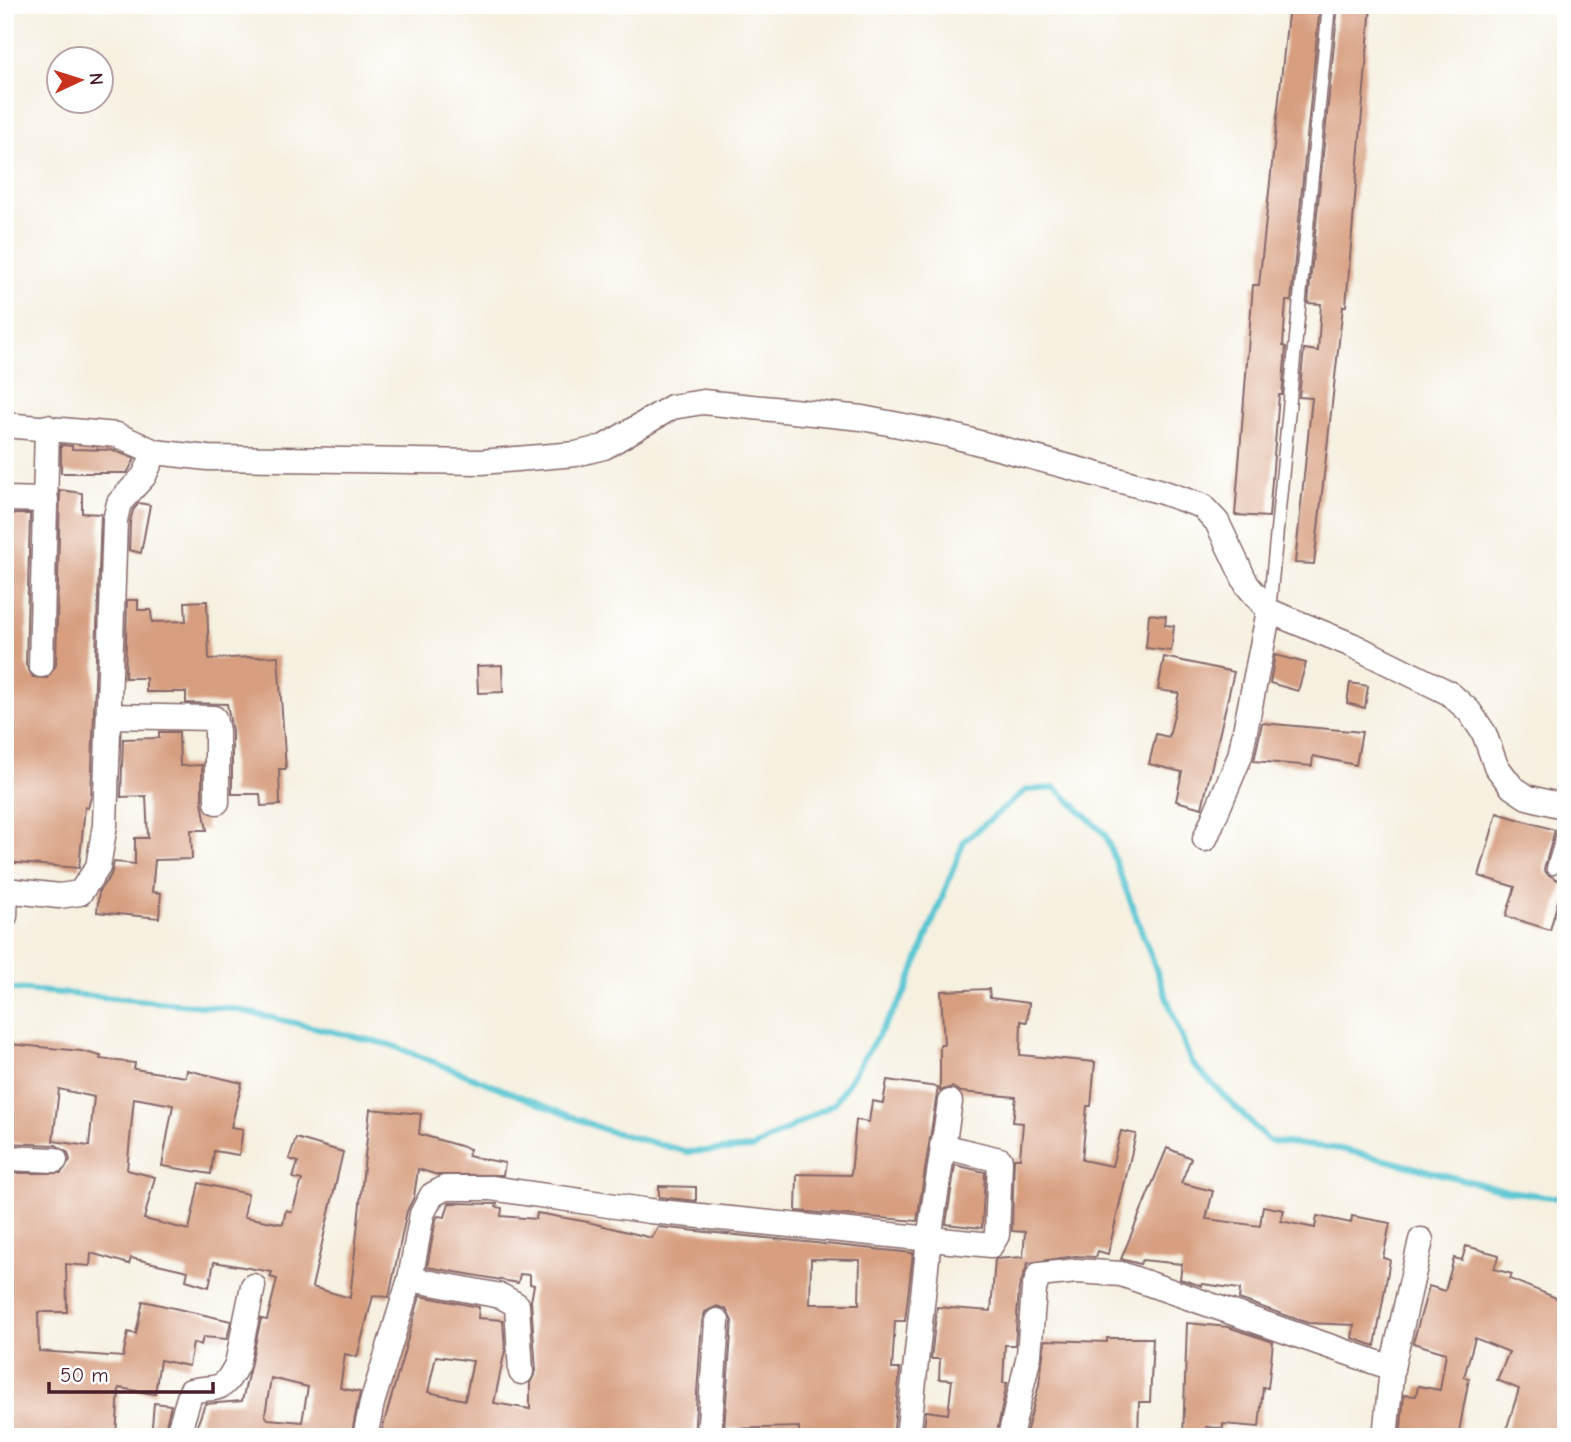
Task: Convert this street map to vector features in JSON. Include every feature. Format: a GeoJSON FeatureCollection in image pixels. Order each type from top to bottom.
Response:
{"type":"FeatureCollection","features":[{"type":"Feature","properties":{"kind":"street"},"geometry":{"type":"LineString","coordinates":[[5,425],[117,435],[155,452],[208,458],[481,462],[576,454],[604,447],[672,407],[703,402],[862,418],[946,434],[1159,491],[1202,506],[1217,522],[1247,585],[1269,611],[1352,645],[1449,693],[1469,711],[1484,733],[1496,766],[1512,787],[1527,797],[1566,807]]}},
{"type":"Feature","properties":{"kind":"street"},"geometry":{"type":"LineString","coordinates":[[41,665],[47,427]]}},
{"type":"Feature","properties":{"kind":"street"},"geometry":{"type":"LineString","coordinates":[[5,916],[6,890],[58,896],[80,893],[90,883],[98,867],[105,825],[116,520],[119,503],[144,476],[155,452]]}},
{"type":"Feature","properties":{"kind":"street"},"geometry":{"type":"LineString","coordinates":[[5,499],[46,500]]}},
{"type":"Feature","properties":{"kind":"street"},"geometry":{"type":"LineString","coordinates":[[1205,839],[1240,756],[1269,611]]}},
{"type":"Feature","properties":{"kind":"street"},"geometry":{"type":"LineString","coordinates":[[110,716],[214,718],[217,731],[217,802]]}},
{"type":"Feature","properties":{"kind":"street"},"geometry":{"type":"LineString","coordinates":[[908,1437],[929,1239],[950,1102]]}},
{"type":"Feature","properties":{"kind":"street"},"geometry":{"type":"LineString","coordinates":[[365,1437],[372,1403],[410,1279],[422,1214],[432,1195],[445,1188],[491,1188],[650,1211],[929,1239],[983,1247],[991,1245],[997,1235],[1000,1160],[942,1146]]}},
{"type":"Feature","properties":{"kind":"street"},"geometry":{"type":"LineString","coordinates":[[5,1158],[55,1160]]}},
{"type":"Feature","properties":{"kind":"street"},"geometry":{"type":"LineString","coordinates":[[1385,1437],[1392,1368],[1421,1240]]}},
{"type":"Feature","properties":{"kind":"street"},"geometry":{"type":"LineString","coordinates":[[1010,1437],[1029,1355],[1034,1289],[1039,1275],[1077,1271],[1121,1274],[1392,1368]]}},
{"type":"Feature","properties":{"kind":"street"},"geometry":{"type":"LineString","coordinates":[[410,1279],[501,1296],[517,1305],[521,1372]]}},
{"type":"Feature","properties":{"kind":"street"},"geometry":{"type":"LineString","coordinates":[[177,1437],[188,1395],[195,1390],[218,1388],[232,1374],[237,1364],[253,1286]]}},
{"type":"Feature","properties":{"kind":"street"},"geometry":{"type":"LineString","coordinates":[[709,1437],[717,1321]]}},
{"type":"Feature","properties":{"kind":"lane"},"geometry":{"type":"LineString","coordinates":[[1269,611],[1329,5]]}},
{"type":"Feature","properties":{"kind":"lane"},"geometry":{"type":"LineString","coordinates":[[1553,869],[1566,824]]}},
{"type":"Feature","properties":{"kind":"building"},"geometry":{"type":"Polygon","coordinates":[[[1289,5],[1320,5],[1291,301],[1286,301],[1282,395],[1279,395],[1269,517],[1235,515],[1253,285],[1259,285],[1289,5]]]}},
{"type":"Feature","properties":{"kind":"building"},"geometry":{"type":"Polygon","coordinates":[[[1338,5],[1371,5],[1346,306],[1343,306],[1314,564],[1295,563],[1312,398],[1299,397],[1304,349],[1318,351],[1321,304],[1308,303],[1338,5]]]}},
{"type":"Feature","properties":{"kind":"building"},"geometry":{"type":"Polygon","coordinates":[[[61,445],[72,446],[72,449],[113,450],[135,459],[127,473],[61,473],[61,445]]]}},
{"type":"Feature","properties":{"kind":"building"},"geometry":{"type":"Polygon","coordinates":[[[60,490],[82,493],[82,513],[101,514],[91,797],[88,808],[85,807],[79,868],[5,862],[5,539],[10,539],[12,514],[30,514],[26,665],[33,677],[47,678],[56,665],[60,490]]]}},
{"type":"Feature","properties":{"kind":"building"},"geometry":{"type":"Polygon","coordinates":[[[139,503],[150,505],[141,553],[129,550],[130,522],[133,510],[139,503]]]}},
{"type":"Feature","properties":{"kind":"building"},"geometry":{"type":"Polygon","coordinates":[[[127,600],[138,600],[138,610],[151,610],[152,622],[186,621],[185,602],[207,601],[209,659],[278,656],[286,769],[279,769],[280,805],[261,806],[260,794],[232,794],[232,731],[227,704],[186,703],[186,692],[146,692],[146,678],[125,678],[127,600]]]}},
{"type":"Feature","properties":{"kind":"building"},"geometry":{"type":"Polygon","coordinates":[[[1149,614],[1166,616],[1165,625],[1174,626],[1171,651],[1146,648],[1149,614]]]}},
{"type":"Feature","properties":{"kind":"building"},"geometry":{"type":"Polygon","coordinates":[[[1275,655],[1306,663],[1298,691],[1270,683],[1275,655]]]}},
{"type":"Feature","properties":{"kind":"building"},"geometry":{"type":"Polygon","coordinates":[[[1164,657],[1234,672],[1202,808],[1176,801],[1182,772],[1149,764],[1156,734],[1169,737],[1179,693],[1158,690],[1164,657]]]}},
{"type":"Feature","properties":{"kind":"building"},"geometry":{"type":"Polygon","coordinates":[[[502,665],[503,692],[478,693],[477,666],[502,665]]]}},
{"type":"Feature","properties":{"kind":"building"},"geometry":{"type":"Polygon","coordinates":[[[1350,683],[1368,686],[1365,708],[1347,703],[1350,683]]]}},
{"type":"Feature","properties":{"kind":"building"},"geometry":{"type":"Polygon","coordinates":[[[1262,723],[1362,732],[1356,765],[1313,756],[1312,766],[1254,761],[1262,723]]]}},
{"type":"Feature","properties":{"kind":"building"},"geometry":{"type":"Polygon","coordinates":[[[159,732],[179,732],[180,766],[202,765],[202,802],[207,830],[191,830],[192,859],[155,860],[152,892],[161,893],[159,918],[97,912],[99,891],[111,875],[114,862],[135,864],[135,838],[148,838],[146,796],[121,797],[123,739],[159,738],[159,732]]]}},
{"type":"Feature","properties":{"kind":"building"},"geometry":{"type":"Polygon","coordinates":[[[1497,813],[1555,830],[1544,869],[1547,874],[1563,883],[1550,930],[1506,916],[1515,887],[1479,876],[1497,813]]]}},
{"type":"Feature","properties":{"kind":"building"},"geometry":{"type":"Polygon","coordinates":[[[989,989],[990,998],[1029,1003],[1027,1022],[1021,1021],[1020,1055],[1095,1062],[1091,1106],[1087,1106],[1082,1160],[1112,1166],[1121,1131],[1136,1134],[1108,1254],[1098,1251],[1096,1257],[1075,1256],[1028,1263],[1019,1288],[1015,1345],[1005,1345],[1003,1383],[1007,1383],[996,1437],[923,1437],[926,1411],[948,1414],[952,1380],[939,1379],[940,1359],[931,1359],[937,1307],[991,1311],[995,1259],[1023,1257],[1025,1232],[1012,1231],[1014,1158],[1020,1158],[1023,1123],[1013,1122],[1016,1097],[961,1092],[952,1087],[940,1091],[940,1045],[944,1045],[941,991],[989,989]]]}},
{"type":"Feature","properties":{"kind":"building"},"geometry":{"type":"Polygon","coordinates":[[[9,1044],[81,1051],[101,1056],[100,1059],[135,1063],[134,1069],[186,1077],[187,1070],[242,1083],[231,1127],[243,1129],[239,1155],[214,1151],[211,1174],[162,1166],[173,1105],[134,1098],[127,1170],[155,1177],[144,1219],[189,1230],[199,1183],[248,1194],[244,1217],[283,1224],[286,1210],[292,1212],[302,1180],[293,1178],[298,1162],[289,1159],[296,1138],[343,1152],[312,1287],[350,1298],[370,1109],[421,1114],[419,1134],[470,1149],[468,1156],[505,1163],[503,1175],[438,1175],[418,1169],[414,1197],[407,1211],[389,1297],[373,1296],[357,1357],[345,1354],[340,1388],[360,1392],[351,1437],[193,1437],[205,1404],[242,1401],[261,1319],[267,1320],[277,1279],[270,1277],[272,1272],[214,1262],[209,1287],[186,1280],[188,1271],[131,1258],[129,1264],[91,1253],[90,1266],[66,1264],[67,1312],[38,1312],[39,1351],[123,1357],[128,1332],[136,1334],[143,1301],[231,1321],[227,1339],[203,1337],[201,1345],[193,1343],[189,1366],[160,1360],[155,1394],[119,1388],[116,1437],[5,1437],[5,1190],[12,1189],[12,1173],[61,1173],[70,1160],[68,1153],[56,1145],[5,1143],[9,1044]],[[59,1089],[53,1141],[89,1146],[94,1097],[59,1089]],[[271,1378],[265,1415],[268,1419],[302,1422],[308,1387],[271,1378]]]}},
{"type":"Feature","properties":{"kind":"building"},"geometry":{"type":"Polygon","coordinates":[[[887,1080],[938,1087],[917,1221],[796,1211],[797,1174],[851,1175],[856,1120],[869,1122],[872,1101],[883,1103],[887,1080]]]}},
{"type":"Feature","properties":{"kind":"building"},"geometry":{"type":"Polygon","coordinates":[[[1167,1148],[1191,1158],[1181,1183],[1213,1191],[1206,1219],[1260,1226],[1263,1206],[1284,1210],[1281,1221],[1315,1228],[1317,1216],[1351,1223],[1352,1216],[1390,1223],[1383,1258],[1390,1260],[1375,1346],[1352,1338],[1354,1325],[1308,1323],[1239,1299],[1240,1289],[1202,1286],[1180,1279],[1182,1264],[1142,1260],[1140,1264],[1121,1259],[1167,1148]]]}},
{"type":"Feature","properties":{"kind":"building"},"geometry":{"type":"Polygon","coordinates":[[[955,1165],[985,1172],[982,1228],[946,1224],[955,1165]]]}},
{"type":"Feature","properties":{"kind":"building"},"geometry":{"type":"Polygon","coordinates":[[[659,1186],[696,1187],[696,1201],[659,1197],[659,1186]]]}},
{"type":"Feature","properties":{"kind":"building"},"geometry":{"type":"Polygon","coordinates":[[[449,1203],[497,1204],[496,1207],[502,1208],[501,1216],[536,1219],[537,1213],[652,1238],[658,1227],[913,1253],[905,1321],[895,1321],[892,1369],[900,1369],[893,1437],[799,1437],[799,1427],[724,1429],[732,1321],[726,1309],[717,1306],[705,1312],[702,1320],[694,1437],[468,1437],[449,1433],[449,1437],[380,1437],[420,1296],[479,1307],[478,1318],[503,1320],[505,1350],[494,1403],[530,1409],[530,1383],[536,1371],[531,1301],[534,1285],[530,1284],[530,1275],[520,1274],[518,1283],[427,1267],[436,1219],[438,1216],[445,1217],[449,1203]],[[811,1259],[810,1304],[859,1304],[860,1260],[811,1259]],[[436,1356],[428,1392],[465,1400],[473,1361],[436,1356]]]}},
{"type":"Feature","properties":{"kind":"building"},"geometry":{"type":"Polygon","coordinates":[[[1466,1246],[1499,1255],[1494,1269],[1512,1274],[1510,1279],[1566,1302],[1566,1437],[1504,1437],[1519,1389],[1497,1380],[1509,1352],[1475,1338],[1464,1377],[1469,1378],[1458,1437],[1400,1437],[1404,1395],[1416,1396],[1418,1386],[1440,1390],[1446,1353],[1413,1343],[1429,1286],[1445,1291],[1454,1258],[1462,1260],[1466,1246]]]}},
{"type":"Feature","properties":{"kind":"building"},"geometry":{"type":"Polygon","coordinates":[[[1187,1323],[1228,1327],[1273,1342],[1268,1388],[1263,1387],[1259,1427],[1223,1424],[1223,1428],[1206,1427],[1205,1437],[1183,1437],[1187,1323]]]}},
{"type":"Feature","properties":{"kind":"building"},"geometry":{"type":"Polygon","coordinates":[[[1107,1338],[1153,1338],[1150,1402],[1139,1402],[1138,1437],[1025,1437],[1039,1385],[1045,1340],[1107,1342],[1107,1338]]]}},
{"type":"Feature","properties":{"kind":"building"},"geometry":{"type":"Polygon","coordinates":[[[154,1403],[171,1405],[163,1437],[151,1437],[154,1403]]]}},
{"type":"Feature","properties":{"kind":"waterway"},"geometry":{"type":"LineString","coordinates":[[5,988],[234,1009],[391,1045],[605,1130],[688,1152],[753,1148],[835,1103],[905,993],[964,841],[1026,790],[1056,788],[1105,834],[1191,1062],[1269,1141],[1341,1149],[1508,1191],[1566,1199]]}}]}
